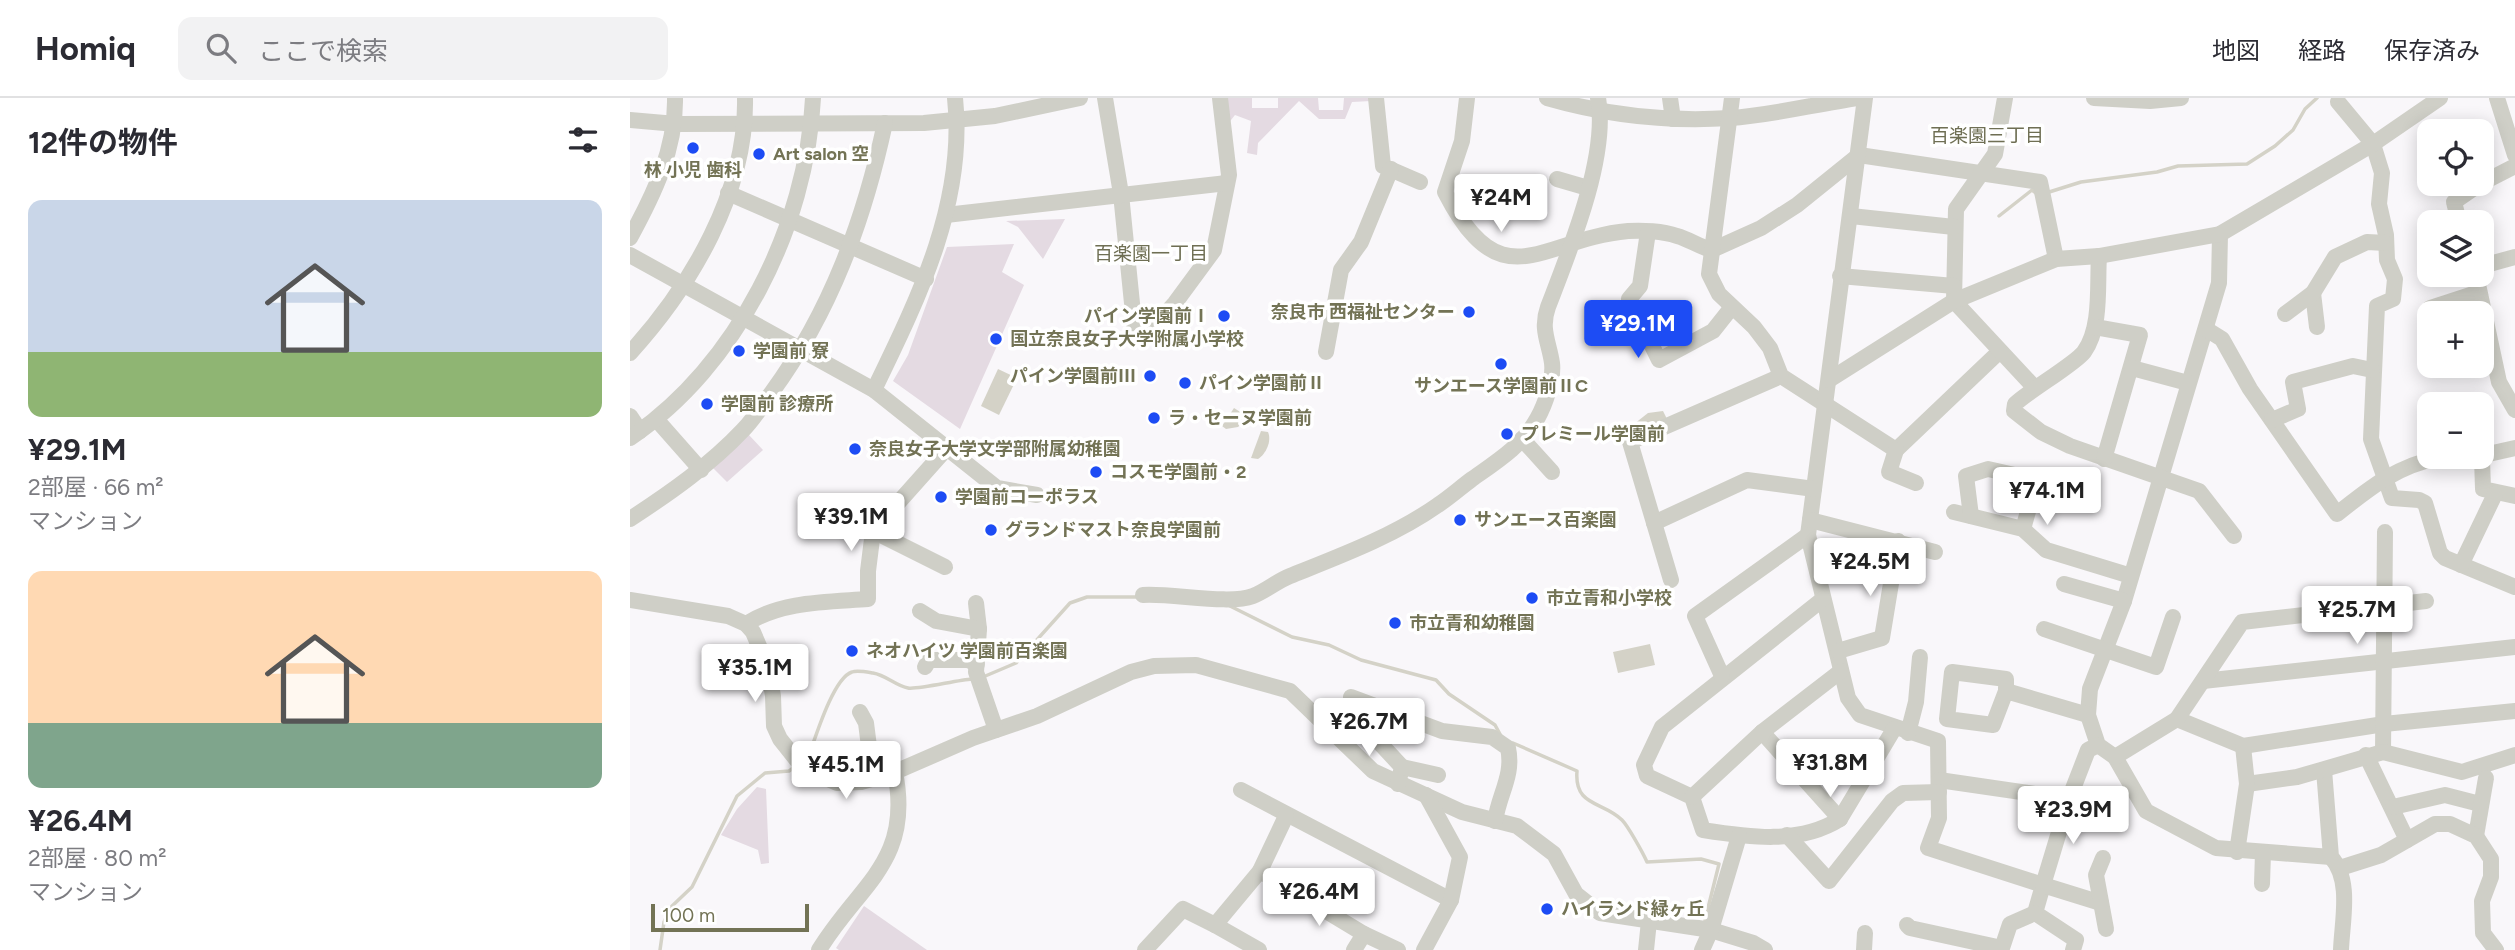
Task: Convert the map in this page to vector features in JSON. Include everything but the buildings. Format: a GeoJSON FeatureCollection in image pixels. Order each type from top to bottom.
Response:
{"type":"FeatureCollection","features":[{"type":"Feature","properties":{"kind":"street"},"geometry":{"type":"LineString","coordinates":[[630,238],[649,203],[676,124],[675,98]]}},
{"type":"Feature","properties":{"kind":"street"},"geometry":{"type":"LineString","coordinates":[[630,352],[659,320],[684,284],[710,237],[728,193],[746,123],[745,98]]}},
{"type":"Feature","properties":{"kind":"street"},"geometry":{"type":"LineString","coordinates":[[630,416],[635,435],[687,391],[742,316],[769,269],[789,219],[804,171],[812,124],[813,98]]}},
{"type":"Feature","properties":{"kind":"street"},"geometry":{"type":"LineString","coordinates":[[874,390],[926,279],[946,215],[956,156],[958,121],[955,98]]}},
{"type":"Feature","properties":{"kind":"street"},"geometry":{"type":"LineString","coordinates":[[630,120],[676,124],[958,121],[1080,98]]}},
{"type":"Feature","properties":{"kind":"street"},"geometry":{"type":"LineString","coordinates":[[1105,98],[1121,194],[1135,332],[1144,338],[1175,303],[1214,250],[1229,175],[1220,98]]}},
{"type":"Feature","properties":{"kind":"street"},"geometry":{"type":"LineString","coordinates":[[1376,98],[1384,166],[1420,182]]}},
{"type":"Feature","properties":{"kind":"street"},"geometry":{"type":"LineString","coordinates":[[1468,98],[1462,141],[1445,192],[1460,220],[1475,239],[1492,251],[1529,256],[1602,235],[1648,232],[1676,236],[1712,250],[1761,228],[1797,205],[1859,155],[2040,182],[2056,259]]}},
{"type":"Feature","properties":{"kind":"street"},"geometry":{"type":"LineString","coordinates":[[1548,98],[1599,104],[1673,119],[1731,118],[1796,103],[1858,98]]}},
{"type":"Feature","properties":{"kind":"street"},"geometry":{"type":"LineString","coordinates":[[1670,98],[1673,119]]}},
{"type":"Feature","properties":{"kind":"street"},"geometry":{"type":"LineString","coordinates":[[1732,98],[1709,274],[1719,294],[1770,348],[1781,376],[1896,450]]}},
{"type":"Feature","properties":{"kind":"street"},"geometry":{"type":"LineString","coordinates":[[1865,98],[1809,527],[1823,598],[1848,698],[1860,715],[1901,731],[1938,741],[1939,818],[1927,849],[2101,904]]}},
{"type":"Feature","properties":{"kind":"street"},"geometry":{"type":"LineString","coordinates":[[2005,98],[1995,154],[1983,175],[1956,209],[1954,293],[2000,351],[2034,387]]}},
{"type":"Feature","properties":{"kind":"street"},"geometry":{"type":"LineString","coordinates":[[2094,98],[2150,101],[2181,98]]}},
{"type":"Feature","properties":{"kind":"street"},"geometry":{"type":"LineString","coordinates":[[1829,380],[1954,293],[2056,259],[2099,256],[2220,234],[2373,144],[2440,98]]}},
{"type":"Feature","properties":{"kind":"street"},"geometry":{"type":"LineString","coordinates":[[2497,98],[2515,155]]}},
{"type":"Feature","properties":{"kind":"street"},"geometry":{"type":"LineString","coordinates":[[2338,102],[2373,144],[2382,173],[2379,204],[2387,260],[2395,279],[2393,299],[2377,306],[2372,370],[2371,439],[2392,498],[2425,503],[2440,553],[2461,565],[2515,587]]}},
{"type":"Feature","properties":{"kind":"street"},"geometry":{"type":"LineString","coordinates":[[1143,595],[1189,595],[1228,600],[1254,596],[1273,584],[1378,538],[1437,506],[1505,457],[1522,439],[1537,419],[1550,382],[1552,361],[1543,333],[1543,320],[1571,245],[1588,188],[1597,150],[1599,104]]}},
{"type":"Feature","properties":{"kind":"street"},"geometry":{"type":"LineString","coordinates":[[630,519],[701,470],[745,429],[803,349],[850,247],[874,175],[885,123]]}},
{"type":"Feature","properties":{"kind":"street"},"geometry":{"type":"LineString","coordinates":[[2494,176],[2515,166]]}},
{"type":"Feature","properties":{"kind":"street"},"geometry":{"type":"LineString","coordinates":[[1326,352],[1341,270],[1361,242],[1391,169]]}},
{"type":"Feature","properties":{"kind":"street"},"geometry":{"type":"LineString","coordinates":[[1558,179],[1588,188]]}},
{"type":"Feature","properties":{"kind":"street"},"geometry":{"type":"LineString","coordinates":[[946,215],[1227,183]]}},
{"type":"Feature","properties":{"kind":"street"},"geometry":{"type":"LineString","coordinates":[[728,193],[926,279]]}},
{"type":"Feature","properties":{"kind":"street"},"geometry":{"type":"LineString","coordinates":[[2456,210],[2454,202],[2463,196]]}},
{"type":"Feature","properties":{"kind":"street"},"geometry":{"type":"LineString","coordinates":[[1851,216],[1954,227]]}},
{"type":"Feature","properties":{"kind":"street"},"geometry":{"type":"LineString","coordinates":[[1648,232],[1640,286],[1629,299],[1659,360],[1713,331],[1732,307]]}},
{"type":"Feature","properties":{"kind":"street"},"geometry":{"type":"LineString","coordinates":[[2220,234],[2219,283],[2206,329],[2124,601],[2090,690],[2088,715],[2098,745],[2115,757],[2146,811],[2216,848],[2336,862],[2381,855],[2435,824],[2450,824],[2476,836],[2491,859],[2491,877],[2482,901],[2483,933],[2496,950]]}},
{"type":"Feature","properties":{"kind":"street"},"geometry":{"type":"LineString","coordinates":[[2285,314],[2313,293],[2334,257],[2367,242],[2386,243]]}},
{"type":"Feature","properties":{"kind":"street"},"geometry":{"type":"LineString","coordinates":[[630,254],[874,390],[997,488],[1037,495]]}},
{"type":"Feature","properties":{"kind":"street"},"geometry":{"type":"LineString","coordinates":[[2099,256],[2095,327],[2084,353],[2034,387],[2015,404],[2014,411],[2041,432],[2104,459],[2163,476],[2199,491],[2234,536]]}},
{"type":"Feature","properties":{"kind":"street"},"geometry":{"type":"LineString","coordinates":[[2494,263],[2515,257]]}},
{"type":"Feature","properties":{"kind":"street"},"geometry":{"type":"LineString","coordinates":[[1840,276],[1954,293]]}},
{"type":"Feature","properties":{"kind":"street"},"geometry":{"type":"LineString","coordinates":[[2478,287],[2480,301]]}},
{"type":"Feature","properties":{"kind":"street"},"geometry":{"type":"LineString","coordinates":[[2451,301],[2479,292]]}},
{"type":"Feature","properties":{"kind":"street"},"geometry":{"type":"LineString","coordinates":[[2313,293],[2317,327]]}},
{"type":"Feature","properties":{"kind":"street"},"geometry":{"type":"LineString","coordinates":[[2095,327],[2140,335],[2104,459]]}},
{"type":"Feature","properties":{"kind":"street"},"geometry":{"type":"LineString","coordinates":[[2206,329],[2222,339],[2272,420],[2337,514],[2384,476],[2417,462]]}},
{"type":"Feature","properties":{"kind":"street"},"geometry":{"type":"LineString","coordinates":[[1916,483],[1889,472],[1896,450],[2000,351]]}},
{"type":"Feature","properties":{"kind":"street"},"geometry":{"type":"LineString","coordinates":[[2272,420],[2298,409],[2292,382],[2353,366],[2372,370]]}},
{"type":"Feature","properties":{"kind":"street"},"geometry":{"type":"LineString","coordinates":[[2494,366],[2499,382],[2515,411]]}},
{"type":"Feature","properties":{"kind":"street"},"geometry":{"type":"LineString","coordinates":[[2132,368],[2188,383]]}},
{"type":"Feature","properties":{"kind":"street"},"geometry":{"type":"LineString","coordinates":[[1671,580],[1630,442],[1781,376]]}},
{"type":"Feature","properties":{"kind":"street"},"geometry":{"type":"LineString","coordinates":[[656,419],[701,470]]}},
{"type":"Feature","properties":{"kind":"street"},"geometry":{"type":"LineString","coordinates":[[1522,439],[1552,472]]}},
{"type":"Feature","properties":{"kind":"street"},"geometry":{"type":"LineString","coordinates":[[746,624],[763,612],[792,606],[868,599],[873,530],[947,448]]}},
{"type":"Feature","properties":{"kind":"street"},"geometry":{"type":"LineString","coordinates":[[2494,454],[2515,448]]}},
{"type":"Feature","properties":{"kind":"street"},"geometry":{"type":"LineString","coordinates":[[1971,516],[1966,476],[1988,469],[2037,480],[2023,529]]}},
{"type":"Feature","properties":{"kind":"street"},"geometry":{"type":"LineString","coordinates":[[2482,469],[2483,489],[2495,494],[2515,496]]}},
{"type":"Feature","properties":{"kind":"street"},"geometry":{"type":"LineString","coordinates":[[1654,523],[1746,480],[1814,489]]}},
{"type":"Feature","properties":{"kind":"street"},"geometry":{"type":"LineString","coordinates":[[2461,565],[2495,494]]}},
{"type":"Feature","properties":{"kind":"street"},"geometry":{"type":"LineString","coordinates":[[1954,512],[2023,529],[2046,550],[2131,576]]}},
{"type":"Feature","properties":{"kind":"street"},"geometry":{"type":"LineString","coordinates":[[1722,676],[1695,616],[1809,527],[1898,541],[1935,552]]}},
{"type":"Feature","properties":{"kind":"street"},"geometry":{"type":"LineString","coordinates":[[873,530],[945,567]]}},
{"type":"Feature","properties":{"kind":"street"},"geometry":{"type":"LineString","coordinates":[[2383,752],[2385,533]]}},
{"type":"Feature","properties":{"kind":"street"},"geometry":{"type":"LineString","coordinates":[[1838,650],[1882,638],[1898,541]]}},
{"type":"Feature","properties":{"kind":"street"},"geometry":{"type":"LineString","coordinates":[[2064,584],[2124,601]]}},
{"type":"Feature","properties":{"kind":"street"},"geometry":{"type":"LineString","coordinates":[[1823,598],[1722,676],[1662,727],[1644,765],[1647,776],[1692,797],[1703,830],[1758,839],[1829,826],[1840,819],[1901,731],[1916,702],[1920,657]]}},
{"type":"Feature","properties":{"kind":"street"},"geometry":{"type":"LineString","coordinates":[[630,600],[728,616],[746,624],[758,642],[768,667],[774,726],[798,763],[837,783],[895,772],[926,757],[1069,703],[1108,681],[1131,673],[1154,666],[1207,666],[1290,691],[1373,771],[1398,784],[1462,812],[1517,826],[1554,854],[1576,894],[1600,913],[1711,930],[1753,943],[1765,950]]}},
{"type":"Feature","properties":{"kind":"street"},"geometry":{"type":"LineString","coordinates":[[2115,757],[2177,719],[2242,622],[2426,601]]}},
{"type":"Feature","properties":{"kind":"street"},"geometry":{"type":"LineString","coordinates":[[976,603],[979,629],[978,673],[996,730]]}},
{"type":"Feature","properties":{"kind":"street"},"geometry":{"type":"LineString","coordinates":[[920,611],[979,629]]}},
{"type":"Feature","properties":{"kind":"street"},"geometry":{"type":"LineString","coordinates":[[2043,629],[2156,667],[2173,617]]}},
{"type":"Feature","properties":{"kind":"street"},"geometry":{"type":"LineString","coordinates":[[2203,681],[2515,647]]}},
{"type":"Feature","properties":{"kind":"street"},"geometry":{"type":"LineString","coordinates":[[925,667],[929,660],[968,660],[978,673]]}},
{"type":"Feature","properties":{"kind":"street"},"geometry":{"type":"LineString","coordinates":[[1692,797],[1762,732],[1841,671]]}},
{"type":"Feature","properties":{"kind":"street"},"geometry":{"type":"LineString","coordinates":[[2006,691],[2088,715]]}},
{"type":"Feature","properties":{"kind":"street"},"geometry":{"type":"LineString","coordinates":[[1351,697],[1442,731],[1492,737],[1508,748],[1511,763],[1508,781],[1497,805],[1495,821]]}},
{"type":"Feature","properties":{"kind":"street"},"geometry":{"type":"LineString","coordinates":[[2177,719],[2243,746],[2384,724],[2515,710]]}},
{"type":"Feature","properties":{"kind":"street"},"geometry":{"type":"LineString","coordinates":[[860,712],[866,723],[873,778]]}},
{"type":"Feature","properties":{"kind":"street"},"geometry":{"type":"LineString","coordinates":[[1364,726],[1402,767],[1438,775]]}},
{"type":"Feature","properties":{"kind":"street"},"geometry":{"type":"LineString","coordinates":[[1762,732],[1840,819]]}},
{"type":"Feature","properties":{"kind":"street"},"geometry":{"type":"LineString","coordinates":[[2035,914],[2069,799],[2088,750],[2098,745]]}},
{"type":"Feature","properties":{"kind":"street"},"geometry":{"type":"LineString","coordinates":[[2237,852],[2247,783],[2243,746]]}},
{"type":"Feature","properties":{"kind":"street"},"geometry":{"type":"LineString","coordinates":[[2247,783],[2324,770],[2383,752],[2462,772],[2515,755]]}},
{"type":"Feature","properties":{"kind":"street"},"geometry":{"type":"LineString","coordinates":[[2366,755],[2407,841]]}},
{"type":"Feature","properties":{"kind":"street"},"geometry":{"type":"LineString","coordinates":[[1398,784],[1402,767]]}},
{"type":"Feature","properties":{"kind":"street"},"geometry":{"type":"LineString","coordinates":[[2324,770],[2336,862],[2344,889],[2341,950]]}},
{"type":"Feature","properties":{"kind":"street"},"geometry":{"type":"LineString","coordinates":[[819,950],[887,861],[894,840],[900,794],[895,772]]}},
{"type":"Feature","properties":{"kind":"street"},"geometry":{"type":"LineString","coordinates":[[2476,836],[2486,778]]}},
{"type":"Feature","properties":{"kind":"street"},"geometry":{"type":"LineString","coordinates":[[1787,835],[1829,881],[1892,801],[1903,793],[1939,786],[2069,799]]}},
{"type":"Feature","properties":{"kind":"street"},"geometry":{"type":"LineString","coordinates":[[1241,790],[1286,816],[1451,900]]}},
{"type":"Feature","properties":{"kind":"street"},"geometry":{"type":"LineString","coordinates":[[1424,950],[1451,900],[1460,857],[1426,795]]}},
{"type":"Feature","properties":{"kind":"street"},"geometry":{"type":"LineString","coordinates":[[2393,807],[2445,795],[2480,804]]}},
{"type":"Feature","properties":{"kind":"street"},"geometry":{"type":"LineString","coordinates":[[1215,925],[1260,871],[1286,816]]}},
{"type":"Feature","properties":{"kind":"street"},"geometry":{"type":"LineString","coordinates":[[1702,950],[1711,930],[1740,836]]}},
{"type":"Feature","properties":{"kind":"street"},"geometry":{"type":"LineString","coordinates":[[2262,884],[2263,853]]}},
{"type":"Feature","properties":{"kind":"street"},"geometry":{"type":"LineString","coordinates":[[2103,858],[2096,875],[2106,929]]}},
{"type":"Feature","properties":{"kind":"street"},"geometry":{"type":"LineString","coordinates":[[1260,871],[1364,934],[1398,950]]}},
{"type":"Feature","properties":{"kind":"street"},"geometry":{"type":"LineString","coordinates":[[1146,950],[1183,909],[1259,950]]}},
{"type":"Feature","properties":{"kind":"street"},"geometry":{"type":"LineString","coordinates":[[1907,925],[1942,943],[2002,948],[2010,924],[2035,914]]}},
{"type":"Feature","properties":{"kind":"street"},"geometry":{"type":"LineString","coordinates":[[2035,914],[2076,940],[2073,950]]}},
{"type":"Feature","properties":{"kind":"street"},"geometry":{"type":"LineString","coordinates":[[1646,950],[1649,921]]}},
{"type":"Feature","properties":{"kind":"street"},"geometry":{"type":"LineString","coordinates":[[1864,950],[1865,933]]}},
{"type":"Feature","properties":{"kind":"street"},"geometry":{"type":"LineString","coordinates":[[1354,950],[1364,934]]}},
{"type":"Feature","properties":{"kind":"shaded area"},"geometry":{"type":"Polygon","coordinates":[[[1223,98],[1252,98],[1252,108],[1278,108],[1278,98],[1318,98],[1319,110],[1343,110],[1344,98],[1371,98],[1371,101],[1352,102],[1345,119],[1319,119],[1299,101],[1258,143],[1257,155],[1247,153],[1251,121],[1235,115],[1227,125],[1223,98]]]}},
{"type":"Feature","properties":{"kind":"shaded area"},"geometry":{"type":"Polygon","coordinates":[[[1065,219],[1043,259],[1018,227],[1006,221],[1065,219]]]}},
{"type":"Feature","properties":{"kind":"shaded area"},"geometry":{"type":"Polygon","coordinates":[[[1014,244],[1002,272],[1024,285],[960,429],[893,381],[908,355],[947,247],[1014,244]]]}},
{"type":"Feature","properties":{"kind":"shaded area"},"geometry":{"type":"Polygon","coordinates":[[[998,369],[1017,378],[999,415],[981,406],[998,369]]]}},
{"type":"Feature","properties":{"kind":"shaded area"},"geometry":{"type":"Polygon","coordinates":[[[1234,408],[1245,415],[1245,421],[1238,427],[1226,429],[1222,426],[1234,408]]]}},
{"type":"Feature","properties":{"kind":"shaded area"},"geometry":{"type":"Polygon","coordinates":[[[1663,411],[1667,419],[1634,434],[1629,428],[1648,413],[1663,411]]]}},
{"type":"Feature","properties":{"kind":"shaded area"},"geometry":{"type":"Polygon","coordinates":[[[1261,431],[1268,432],[1267,447],[1258,459],[1251,458],[1261,431]]]}},
{"type":"Feature","properties":{"kind":"shaded area"},"geometry":{"type":"Polygon","coordinates":[[[748,434],[763,450],[727,482],[713,468],[748,434]]]}},
{"type":"Feature","properties":{"kind":"shaded area"},"geometry":{"type":"Polygon","coordinates":[[[1650,644],[1655,665],[1618,673],[1613,652],[1650,644]]]}},
{"type":"Feature","properties":{"kind":"shaded area"},"geometry":{"type":"Polygon","coordinates":[[[757,787],[766,789],[769,863],[761,864],[758,850],[721,835],[737,809],[757,787]]]}},
{"type":"Feature","properties":{"kind":"shaded area"},"geometry":{"type":"Polygon","coordinates":[[[864,906],[927,950],[836,948],[864,906]]]}},
{"type":"Feature","properties":{"kind":"waterway"},"geometry":{"type":"LineString","coordinates":[[2046,193],[2081,182],[2157,172],[2178,166],[2247,164],[2275,146],[2293,130],[2305,109],[2317,98]]}},
{"type":"Feature","properties":{"kind":"waterway"},"geometry":{"type":"LineString","coordinates":[[1999,216],[2032,190],[2036,193]]}},
{"type":"Feature","properties":{"kind":"waterway"},"geometry":{"type":"LineString","coordinates":[[983,677],[1016,663],[1070,603],[1087,597],[1139,597]]}},
{"type":"Feature","properties":{"kind":"waterway"},"geometry":{"type":"LineString","coordinates":[[1230,606],[1292,637],[1329,645],[1361,660],[1436,680],[1449,694],[1495,725],[1501,736]]}},
{"type":"Feature","properties":{"kind":"waterway"},"geometry":{"type":"LineString","coordinates":[[802,762],[808,758],[838,685],[852,672],[878,674],[908,688],[972,679]]}},
{"type":"Feature","properties":{"kind":"waterway"},"geometry":{"type":"LineString","coordinates":[[1513,743],[1577,771],[1580,791],[1591,802],[1622,820],[1647,862],[1701,859],[1719,864],[1705,920]]}},
{"type":"Feature","properties":{"kind":"waterway"},"geometry":{"type":"LineString","coordinates":[[660,950],[664,922],[671,907],[692,887],[737,796],[765,773],[789,771],[796,766]]}},
{"type":"Feature","properties":{"kind":"place","name":"林 小児 歯科"},"geometry":{"type":"Point","coordinates":[693,148]}},
{"type":"Feature","properties":{"kind":"place","name":"Art salon 空"},"geometry":{"type":"Point","coordinates":[759,154]}},
{"type":"Feature","properties":{"kind":"place","name":"奈良市 西福祉センター"},"geometry":{"type":"Point","coordinates":[1469,312]}},
{"type":"Feature","properties":{"kind":"place","name":"パイン学園前Ⅰ"},"geometry":{"type":"Point","coordinates":[1224,316]}},
{"type":"Feature","properties":{"kind":"place","name":"国立奈良女子大学附属小学校"},"geometry":{"type":"Point","coordinates":[996,339]}},
{"type":"Feature","properties":{"kind":"place","name":"学園前 寮"},"geometry":{"type":"Point","coordinates":[739,351]}},
{"type":"Feature","properties":{"kind":"place","name":"サンエース学園前ⅡC"},"geometry":{"type":"Point","coordinates":[1501,364]}},
{"type":"Feature","properties":{"kind":"place","name":"パイン学園前Ⅲ"},"geometry":{"type":"Point","coordinates":[1150,376]}},
{"type":"Feature","properties":{"kind":"place","name":"パイン学園前Ⅱ"},"geometry":{"type":"Point","coordinates":[1185,383]}},
{"type":"Feature","properties":{"kind":"place","name":"学園前 診療所"},"geometry":{"type":"Point","coordinates":[707,404]}},
{"type":"Feature","properties":{"kind":"place","name":"ラ・セーヌ学園前"},"geometry":{"type":"Point","coordinates":[1154,418]}},
{"type":"Feature","properties":{"kind":"place","name":"プレミール学園前"},"geometry":{"type":"Point","coordinates":[1507,434]}},
{"type":"Feature","properties":{"kind":"place","name":"奈良女子大学文学部附属幼稚園"},"geometry":{"type":"Point","coordinates":[855,449]}},
{"type":"Feature","properties":{"kind":"place","name":"コスモ学園前・2"},"geometry":{"type":"Point","coordinates":[1096,472]}},
{"type":"Feature","properties":{"kind":"place","name":"学園前コーポラス"},"geometry":{"type":"Point","coordinates":[941,497]}},
{"type":"Feature","properties":{"kind":"place","name":"サンエース百楽園"},"geometry":{"type":"Point","coordinates":[1460,520]}},
{"type":"Feature","properties":{"kind":"place","name":"グランドマスト奈良学園前"},"geometry":{"type":"Point","coordinates":[991,530]}},
{"type":"Feature","properties":{"kind":"place","name":"市立青和小学校"},"geometry":{"type":"Point","coordinates":[1532,598]}},
{"type":"Feature","properties":{"kind":"place","name":"市立青和幼稚園"},"geometry":{"type":"Point","coordinates":[1395,623]}},
{"type":"Feature","properties":{"kind":"place","name":"ネオハイツ 学園前百楽園"},"geometry":{"type":"Point","coordinates":[852,651]}},
{"type":"Feature","properties":{"kind":"place","name":"ハイランド緑ヶ丘"},"geometry":{"type":"Point","coordinates":[1547,909]}},
{"type":"Feature","properties":{"kind":"district","name":"百楽園三丁目"},"geometry":{"type":"Point","coordinates":[1987,135]}},
{"type":"Feature","properties":{"kind":"district","name":"百楽園一丁目"},"geometry":{"type":"Point","coordinates":[1151,253]}}]}
